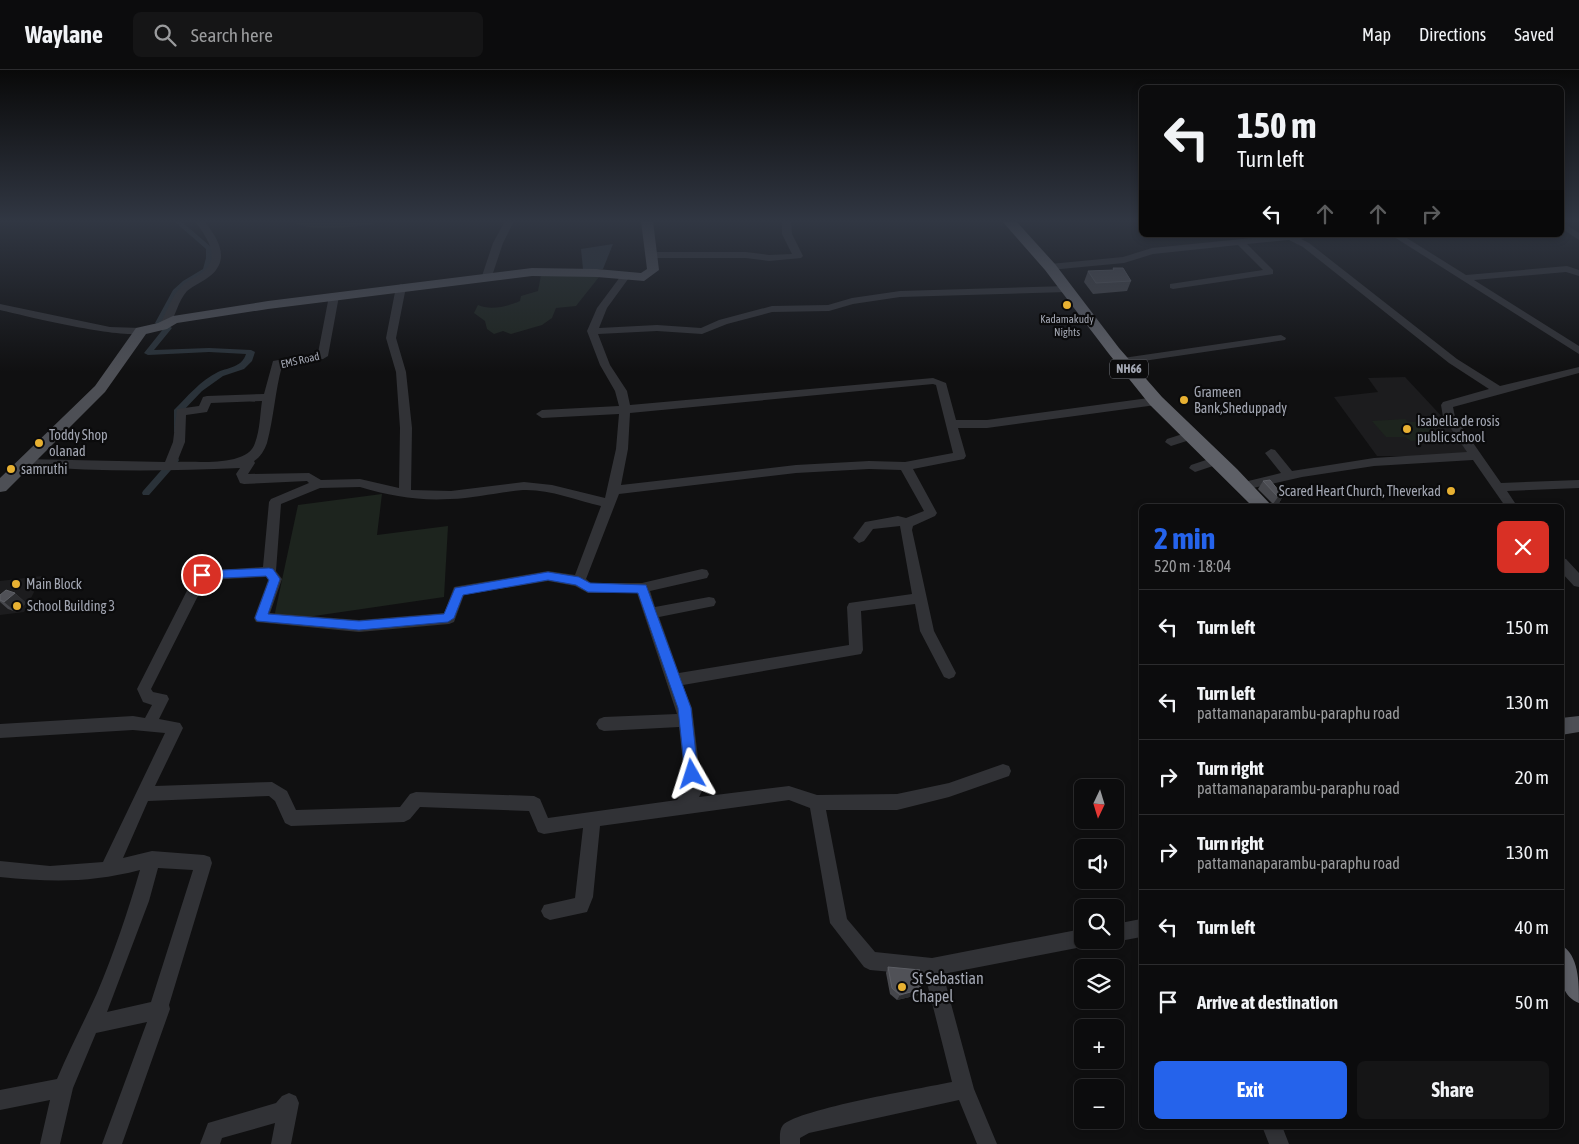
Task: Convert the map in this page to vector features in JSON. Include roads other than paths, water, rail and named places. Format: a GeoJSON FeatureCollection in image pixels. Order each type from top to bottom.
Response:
{"type":"FeatureCollection","features":[{"type":"Feature","properties":{"kind":"highway","name":"NH66"},"geometry":{"type":"LineString","coordinates":[[1053,271],[1156,400],[1261,504]]}},
{"type":"Feature","properties":{"kind":"highway"},"geometry":{"type":"LineString","coordinates":[[1564,963],[1579,990]]}},
{"type":"Feature","properties":{"kind":"main road"},"geometry":{"type":"LineString","coordinates":[[2,482],[28,462],[100,389],[141,331],[173,320],[334,296],[532,272],[644,277],[652,271]]}},
{"type":"Feature","properties":{"kind":"main road"},"geometry":{"type":"LineString","coordinates":[[1564,726],[1579,724]]}},
{"type":"Feature","properties":{"kind":"street"},"geometry":{"type":"LineString","coordinates":[[163,325],[181,293],[191,283],[210,271]]}},
{"type":"Feature","properties":{"kind":"street"},"geometry":{"type":"LineString","coordinates":[[486,279],[489,271]]}},
{"type":"Feature","properties":{"kind":"street"},"geometry":{"type":"LineString","coordinates":[[1173,286],[1269,271]]}},
{"type":"Feature","properties":{"kind":"street"},"geometry":{"type":"LineString","coordinates":[[1339,271],[1454,361],[1498,390]]}},
{"type":"Feature","properties":{"kind":"street"},"geometry":{"type":"LineString","coordinates":[[1451,271],[1579,351]]}},
{"type":"Feature","properties":{"kind":"street"},"geometry":{"type":"LineString","coordinates":[[1462,278],[1542,271]]}},
{"type":"Feature","properties":{"kind":"street"},"geometry":{"type":"LineString","coordinates":[[579,581],[614,490],[622,449],[625,408],[621,391],[605,365],[592,331],[602,308],[626,275]]}},
{"type":"Feature","properties":{"kind":"street"},"geometry":{"type":"LineString","coordinates":[[401,288],[391,338],[401,372],[406,428],[406,494]]}},
{"type":"Feature","properties":{"kind":"street"},"geometry":{"type":"LineString","coordinates":[[592,331],[657,328],[702,331],[723,322],[780,308],[811,310],[828,308],[852,301],[900,294],[1067,289]]}},
{"type":"Feature","properties":{"kind":"street","name":"EMS Road"},"geometry":{"type":"LineString","coordinates":[[269,395],[277,363],[323,356],[334,296]]}},
{"type":"Feature","properties":{"kind":"street"},"geometry":{"type":"LineString","coordinates":[[0,307],[110,330],[141,331]]}},
{"type":"Feature","properties":{"kind":"street"},"geometry":{"type":"LineString","coordinates":[[1123,361],[1281,338]]}},
{"type":"Feature","properties":{"kind":"street"},"geometry":{"type":"LineString","coordinates":[[1510,504],[1474,456],[1449,417],[1447,405],[1498,390],[1578,371]]}},
{"type":"Feature","properties":{"kind":"street"},"geometry":{"type":"LineString","coordinates":[[542,414],[584,413],[625,408],[849,391],[933,381],[941,382],[944,388],[960,456],[906,466],[878,464],[814,468],[614,490]]}},
{"type":"Feature","properties":{"kind":"street"},"geometry":{"type":"LineString","coordinates":[[169,466],[179,442],[181,412],[204,409],[208,400],[269,395],[261,444],[254,456],[241,463]]}},
{"type":"Feature","properties":{"kind":"street"},"geometry":{"type":"LineString","coordinates":[[952,424],[987,424],[1156,400]]}},
{"type":"Feature","properties":{"kind":"street"},"geometry":{"type":"LineString","coordinates":[[1171,442],[1192,435]]}},
{"type":"Feature","properties":{"kind":"street"},"geometry":{"type":"LineString","coordinates":[[1271,453],[1289,476]]}},
{"type":"Feature","properties":{"kind":"street"},"geometry":{"type":"LineString","coordinates":[[1244,486],[1289,476],[1374,462],[1474,456]]}},
{"type":"Feature","properties":{"kind":"street"},"geometry":{"type":"LineString","coordinates":[[1195,468],[1218,460]]}},
{"type":"Feature","properties":{"kind":"street"},"geometry":{"type":"LineString","coordinates":[[28,462],[63,465],[169,466],[249,463],[242,474],[244,480],[309,477],[319,484]]}},
{"type":"Feature","properties":{"kind":"street"},"geometry":{"type":"LineString","coordinates":[[858,538],[869,525],[898,521],[906,523],[931,513],[906,466]]}},
{"type":"Feature","properties":{"kind":"street"},"geometry":{"type":"LineString","coordinates":[[282,478],[275,502],[269,572],[275,579],[261,618],[359,626],[448,618],[459,591],[477,587],[548,576],[579,581],[588,588],[642,588],[702,574]]}},
{"type":"Feature","properties":{"kind":"street"},"geometry":{"type":"LineString","coordinates":[[275,502],[319,484],[360,483],[406,494],[451,495],[524,486],[552,489],[609,504]]}},
{"type":"Feature","properties":{"kind":"street"},"geometry":{"type":"LineString","coordinates":[[1497,487],[1579,484]]}},
{"type":"Feature","properties":{"kind":"street"},"geometry":{"type":"LineString","coordinates":[[906,523],[927,631],[950,674]]}},
{"type":"Feature","properties":{"kind":"street"},"geometry":{"type":"LineString","coordinates":[[1564,566],[1579,582]]}},
{"type":"Feature","properties":{"kind":"street"},"geometry":{"type":"LineString","coordinates":[[148,725],[162,699],[148,698],[144,689],[202,575],[269,572]]}},
{"type":"Feature","properties":{"kind":"street"},"geometry":{"type":"LineString","coordinates":[[642,588],[686,720],[694,792],[682,807]]}},
{"type":"Feature","properties":{"kind":"street"},"geometry":{"type":"LineString","coordinates":[[674,680],[856,650],[854,607],[920,598]]}},
{"type":"Feature","properties":{"kind":"street"},"geometry":{"type":"LineString","coordinates":[[651,613],[709,602]]}},
{"type":"Feature","properties":{"kind":"street"},"geometry":{"type":"LineString","coordinates":[[604,724],[686,720]]}},
{"type":"Feature","properties":{"kind":"street"},"geometry":{"type":"LineString","coordinates":[[0,731],[133,723],[176,728],[108,870]]}},
{"type":"Feature","properties":{"kind":"street"},"geometry":{"type":"LineString","coordinates":[[143,794],[272,789],[281,796],[291,818],[404,814],[416,799],[534,804],[544,826],[789,793],[817,803],[897,802],[949,790],[1003,771]]}},
{"type":"Feature","properties":{"kind":"street"},"geometry":{"type":"LineString","coordinates":[[817,803],[839,923],[870,961],[932,966],[1074,939]]}},
{"type":"Feature","properties":{"kind":"street"},"geometry":{"type":"LineString","coordinates":[[550,911],[580,906],[584,898],[592,821]]}},
{"type":"Feature","properties":{"kind":"street"},"geometry":{"type":"LineString","coordinates":[[50,1144],[63,1088],[104,998],[140,901],[152,859]]}},
{"type":"Feature","properties":{"kind":"street"},"geometry":{"type":"LineString","coordinates":[[0,869],[50,874],[108,870],[152,859],[204,863],[158,1009]]}},
{"type":"Feature","properties":{"kind":"street"},"geometry":{"type":"LineString","coordinates":[[1124,931],[1139,928]]}},
{"type":"Feature","properties":{"kind":"street"},"geometry":{"type":"LineString","coordinates":[[932,966],[964,1089],[987,1144]]}},
{"type":"Feature","properties":{"kind":"street"},"geometry":{"type":"LineString","coordinates":[[91,1025],[158,1009]]}},
{"type":"Feature","properties":{"kind":"street"},"geometry":{"type":"LineString","coordinates":[[112,1144],[161,1009],[158,1009]]}},
{"type":"Feature","properties":{"kind":"street"},"geometry":{"type":"LineString","coordinates":[[0,1100],[63,1088]]}},
{"type":"Feature","properties":{"kind":"street"},"geometry":{"type":"LineString","coordinates":[[790,1144],[790,1133],[805,1124],[964,1089]]}},
{"type":"Feature","properties":{"kind":"street"},"geometry":{"type":"LineString","coordinates":[[210,1144],[215,1130],[282,1112],[289,1103],[281,1144]]}},
{"type":"Feature","properties":{"kind":"street"},"geometry":{"type":"LineString","coordinates":[[1273,1129],[1279,1144]]}},
{"type":"Feature","properties":{"kind":"waterway"},"geometry":{"type":"LineString","coordinates":[[161,324],[159,323],[176,292],[185,282],[204,271]]}},
{"type":"Feature","properties":{"kind":"waterway"},"geometry":{"type":"LineString","coordinates":[[166,326],[168,328],[148,353],[209,350],[251,352],[248,361],[241,367],[220,374],[199,389],[177,412],[178,432]]}},
{"type":"Feature","properties":{"kind":"waterway"},"geometry":{"type":"LineString","coordinates":[[146,493],[175,460]]}},
{"type":"Feature","properties":{"kind":"place","name":"Kadamakudy Nights"},"geometry":{"type":"Point","coordinates":[1067,305]}},
{"type":"Feature","properties":{"kind":"place","name":"Grameen Bank,Sheduppady"},"geometry":{"type":"Point","coordinates":[1184,400]}},
{"type":"Feature","properties":{"kind":"place","name":"Isabella de rosis public school"},"geometry":{"type":"Point","coordinates":[1407,429]}},
{"type":"Feature","properties":{"kind":"place","name":"Toddy Shop olanad"},"geometry":{"type":"Point","coordinates":[39,443]}},
{"type":"Feature","properties":{"kind":"place","name":"samruthi"},"geometry":{"type":"Point","coordinates":[11,469]}},
{"type":"Feature","properties":{"kind":"place","name":"Scared Heart Church, Theverkad"},"geometry":{"type":"Point","coordinates":[1451,491]}},
{"type":"Feature","properties":{"kind":"place","name":"Main Block"},"geometry":{"type":"Point","coordinates":[16,584]}},
{"type":"Feature","properties":{"kind":"place","name":"School Building 3"},"geometry":{"type":"Point","coordinates":[17,606]}},
{"type":"Feature","properties":{"kind":"place","name":"St Sebastian Chapel"},"geometry":{"type":"Point","coordinates":[902,987]}}]}
